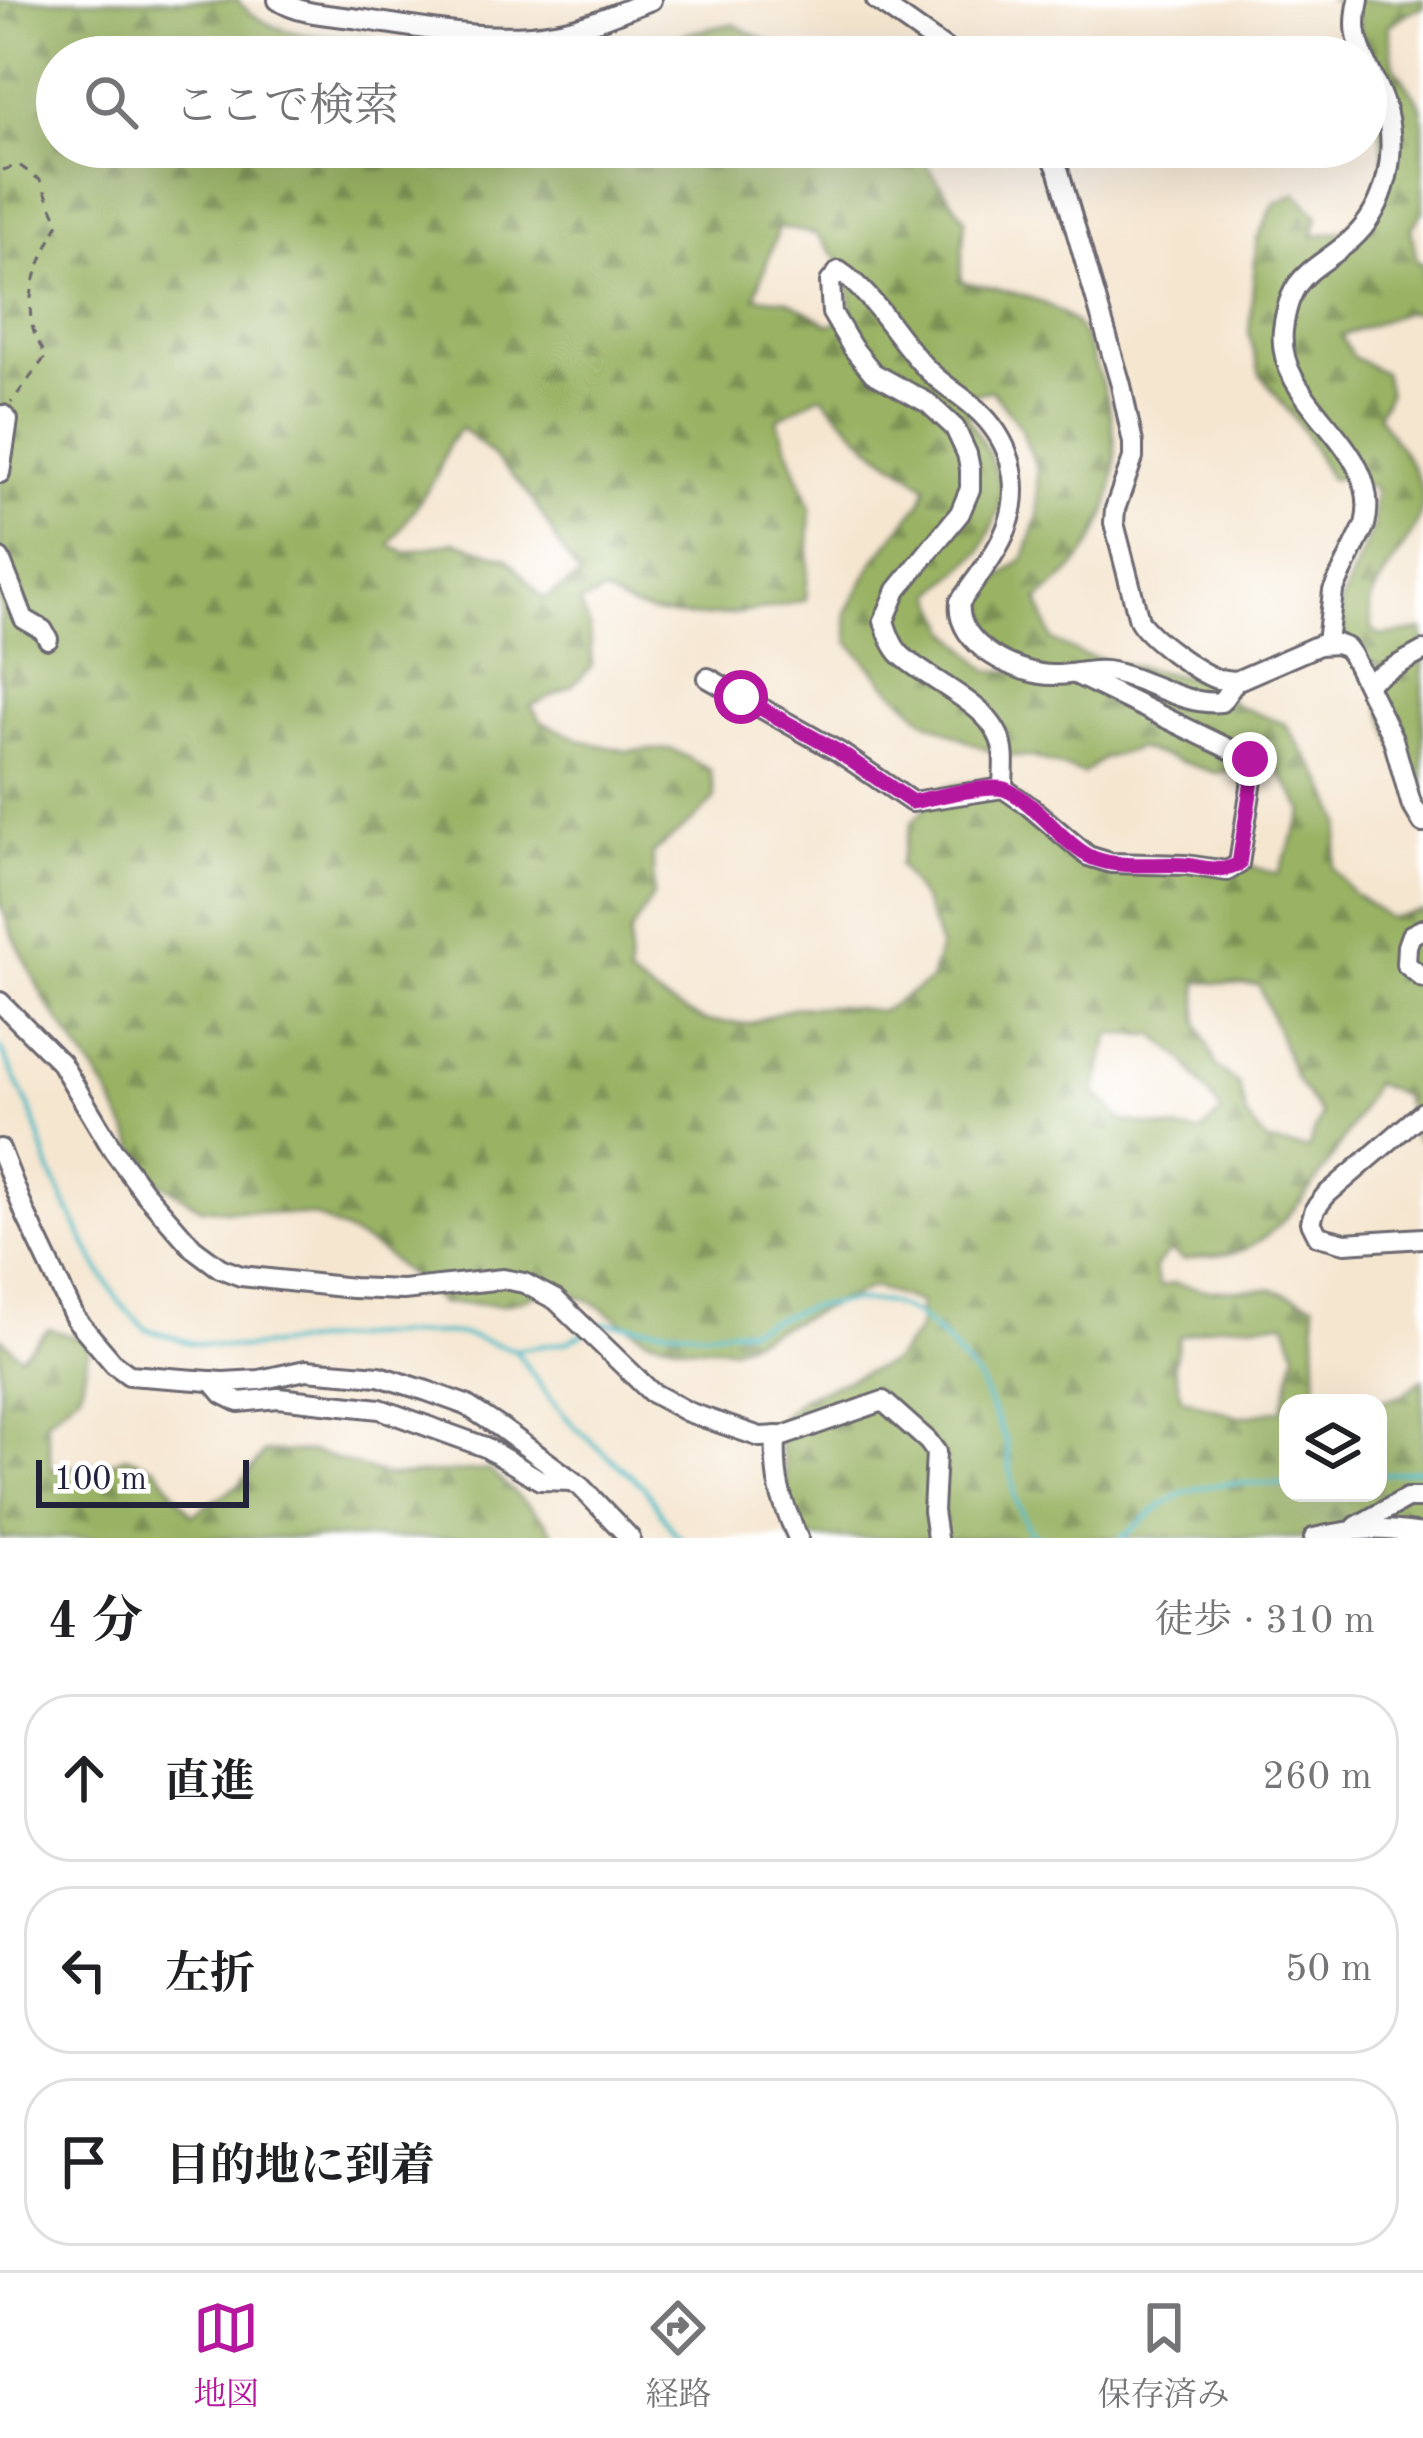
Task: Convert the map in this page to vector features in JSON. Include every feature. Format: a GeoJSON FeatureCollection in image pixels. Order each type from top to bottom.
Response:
{"type":"FeatureCollection","features":[{"type":"Feature","properties":{"kind":"street"},"geometry":{"type":"LineString","coordinates":[[278,0],[302,11],[440,31],[509,35],[575,28],[651,0]]}},
{"type":"Feature","properties":{"kind":"street"},"geometry":{"type":"LineString","coordinates":[[876,0],[927,36]]}},
{"type":"Feature","properties":{"kind":"street"},"geometry":{"type":"LineString","coordinates":[[1355,36],[1359,0]]}},
{"type":"Feature","properties":{"kind":"street"},"geometry":{"type":"LineString","coordinates":[[1327,643],[1333,591],[1368,513],[1364,488],[1347,448],[1300,393],[1285,362],[1282,335],[1289,296],[1303,276],[1354,238],[1381,196],[1389,164],[1387,119]]}},
{"type":"Feature","properties":{"kind":"street"},"geometry":{"type":"LineString","coordinates":[[1057,168],[1121,385],[1133,442],[1133,458],[1114,523],[1144,631],[1217,679],[1236,681],[1327,643],[1347,648],[1394,739],[1412,803],[1423,823]]}},
{"type":"Feature","properties":{"kind":"street"},"geometry":{"type":"LineString","coordinates":[[1003,788],[1004,747],[992,724],[900,654],[884,622],[897,590],[960,513],[970,489],[968,454],[955,428],[928,403],[873,373],[852,347],[832,313],[830,282],[839,271],[859,284],[929,372],[974,407],[1006,449],[1016,484],[1014,512],[1001,544],[960,602],[958,612],[971,638],[1006,663],[1043,674],[1109,671],[1213,704],[1221,702],[1236,681]]}},
{"type":"Feature","properties":{"kind":"street"},"geometry":{"type":"LineString","coordinates":[[0,473],[8,420],[2,418]]}},
{"type":"Feature","properties":{"kind":"street"},"geometry":{"type":"LineString","coordinates":[[0,559],[24,619],[43,630],[48,640]]}},
{"type":"Feature","properties":{"kind":"street"},"geometry":{"type":"LineString","coordinates":[[1367,682],[1423,651]]}},
{"type":"Feature","properties":{"kind":"street"},"geometry":{"type":"LineString","coordinates":[[708,678],[839,752],[912,802],[1003,788],[1088,856],[1111,863],[1227,871],[1239,864],[1253,774],[1250,759],[1073,673]]}},
{"type":"Feature","properties":{"kind":"street"},"geometry":{"type":"LineString","coordinates":[[1423,929],[1412,935],[1406,964],[1423,978]]}},
{"type":"Feature","properties":{"kind":"street"},"geometry":{"type":"LineString","coordinates":[[0,1002],[61,1063],[144,1192],[194,1248],[220,1268],[241,1276],[403,1290],[502,1279],[524,1283],[556,1300],[651,1392],[688,1412],[760,1437],[883,1401],[935,1452],[937,1538]]}},
{"type":"Feature","properties":{"kind":"street"},"geometry":{"type":"LineString","coordinates":[[1423,1112],[1326,1195],[1311,1222],[1318,1236],[1345,1244],[1423,1238]]}},
{"type":"Feature","properties":{"kind":"street"},"geometry":{"type":"LineString","coordinates":[[0,1149],[76,1318],[129,1375],[212,1382],[259,1380],[306,1370],[379,1376],[466,1405],[572,1481],[630,1538]]}},
{"type":"Feature","properties":{"kind":"street"},"geometry":{"type":"LineString","coordinates":[[212,1382],[239,1402],[278,1397],[380,1409],[484,1447],[540,1480],[572,1481]]}},
{"type":"Feature","properties":{"kind":"street"},"geometry":{"type":"LineString","coordinates":[[776,1436],[775,1477],[798,1538]]}},
{"type":"Feature","properties":{"kind":"street"},"geometry":{"type":"LineString","coordinates":[[1351,1529],[1407,1498],[1423,1498]]}},
{"type":"Feature","properties":{"kind":"street"},"geometry":{"type":"LineString","coordinates":[[1315,1538],[1376,1528],[1423,1534]]}},
{"type":"Feature","properties":{"kind":"path"},"geometry":{"type":"LineString","coordinates":[[2,170],[19,165],[40,180],[59,223],[30,294],[33,329],[46,356],[2,418]]}},
{"type":"Feature","properties":{"kind":"green space"},"geometry":{"type":"Polygon","coordinates":[[[0,0],[237,0],[266,22],[316,36],[36,36],[36,168],[929,168],[965,219],[960,281],[1033,299],[1072,321],[1089,347],[1108,403],[1115,453],[1109,502],[1089,547],[1069,573],[1038,600],[1052,640],[1083,655],[1204,677],[1237,706],[1285,724],[1323,780],[1341,822],[1333,868],[1353,893],[1389,918],[1423,911],[1423,1142],[1416,1138],[1403,1096],[1374,1083],[1321,1174],[1268,1234],[1227,1254],[1184,1260],[1170,1251],[1154,1268],[1160,1287],[1173,1283],[1207,1290],[1272,1289],[1314,1303],[1317,1394],[1286,1394],[1296,1352],[1286,1322],[1216,1325],[1179,1337],[1174,1366],[1182,1398],[1238,1417],[1279,1410],[1279,1502],[1387,1502],[1387,1399],[1402,1395],[1423,1379],[1423,1538],[793,1538],[784,1461],[773,1425],[804,1397],[892,1362],[918,1331],[920,1303],[873,1287],[732,1348],[647,1338],[591,1301],[556,1289],[503,1305],[440,1303],[380,1250],[315,1216],[201,1208],[150,1176],[106,1089],[46,1002],[0,903],[0,0]],[[779,227],[755,297],[787,300],[830,325],[852,315],[847,270],[816,234],[779,227]],[[992,390],[968,396],[968,418],[989,453],[1005,497],[981,551],[934,594],[950,631],[988,671],[1027,671],[993,639],[984,591],[1024,558],[1038,516],[1037,469],[1020,427],[992,390]],[[821,395],[777,419],[811,509],[806,600],[744,613],[679,616],[634,608],[604,593],[580,603],[590,628],[592,666],[572,686],[531,706],[542,722],[583,741],[626,751],[672,749],[710,770],[715,798],[653,853],[653,896],[630,933],[629,977],[705,1021],[749,1024],[791,1008],[882,1011],[930,981],[940,946],[924,902],[899,865],[912,823],[943,788],[986,779],[1023,802],[1051,837],[1089,863],[1242,864],[1278,874],[1304,811],[1274,764],[1242,759],[1242,770],[1216,773],[1138,748],[1102,759],[1083,774],[1033,757],[998,755],[926,721],[885,683],[849,642],[846,613],[874,561],[921,502],[927,486],[870,446],[821,395]],[[461,428],[449,443],[437,475],[390,545],[406,552],[455,542],[507,558],[544,599],[581,576],[525,490],[461,428]],[[1198,982],[1198,1022],[1217,1067],[1239,1085],[1246,1116],[1268,1143],[1308,1149],[1321,1115],[1296,1079],[1259,985],[1198,982]],[[1110,1034],[1095,1093],[1123,1121],[1200,1133],[1222,1112],[1184,1060],[1155,1035],[1110,1034]]]}},
{"type":"Feature","properties":{"kind":"green space"},"geometry":{"type":"Polygon","coordinates":[[[1332,0],[1423,0],[1423,8],[1388,26],[1394,66],[1420,103],[1423,120],[1423,211],[1411,229],[1417,262],[1423,263],[1423,313],[1405,312],[1341,336],[1353,357],[1384,373],[1389,394],[1378,414],[1411,465],[1423,498],[1416,524],[1376,589],[1370,610],[1372,629],[1381,636],[1423,630],[1423,822],[1381,709],[1380,665],[1346,651],[1341,603],[1373,526],[1375,488],[1347,478],[1330,479],[1303,430],[1260,374],[1249,334],[1257,240],[1274,204],[1296,193],[1318,216],[1313,236],[1347,230],[1387,184],[1387,36],[1362,36],[1357,15],[1332,0]]]}},
{"type":"Feature","properties":{"kind":"green space"},"geometry":{"type":"Polygon","coordinates":[[[733,24],[757,36],[681,36],[733,24]]]}},
{"type":"Feature","properties":{"kind":"green space"},"geometry":{"type":"Polygon","coordinates":[[[49,1329],[90,1341],[81,1391],[46,1421],[52,1470],[108,1464],[125,1456],[155,1467],[192,1515],[240,1484],[264,1452],[314,1452],[388,1476],[489,1470],[545,1521],[556,1538],[0,1538],[0,1337],[20,1356],[49,1329]]]}},
{"type":"Feature","properties":{"kind":"waterway"},"geometry":{"type":"LineString","coordinates":[[0,1047],[32,1113],[50,1171],[95,1263],[119,1302],[146,1329],[191,1343],[243,1348],[446,1333],[515,1350],[566,1342],[585,1333]]}},
{"type":"Feature","properties":{"kind":"waterway"},"geometry":{"type":"LineString","coordinates":[[595,1328],[605,1323],[703,1332],[750,1328],[809,1307],[851,1301],[886,1302],[916,1314],[979,1380],[1006,1441],[1015,1498],[1030,1533],[1041,1538]]}},
{"type":"Feature","properties":{"kind":"waterway"},"geometry":{"type":"LineString","coordinates":[[515,1350],[552,1401],[644,1487],[681,1538]]}},
{"type":"Feature","properties":{"kind":"waterway"},"geometry":{"type":"LineString","coordinates":[[1387,1474],[1423,1469]]}},
{"type":"Feature","properties":{"kind":"waterway"},"geometry":{"type":"LineString","coordinates":[[1121,1538],[1160,1507],[1194,1490],[1241,1483],[1279,1485]]}},
{"type":"Feature","properties":{"kind":"route"},"geometry":{"type":"LineString","coordinates":[[741,697],[839,752],[912,802],[1003,788],[1088,856],[1111,863],[1227,871],[1239,864],[1253,774],[1250,759]]}}]}
